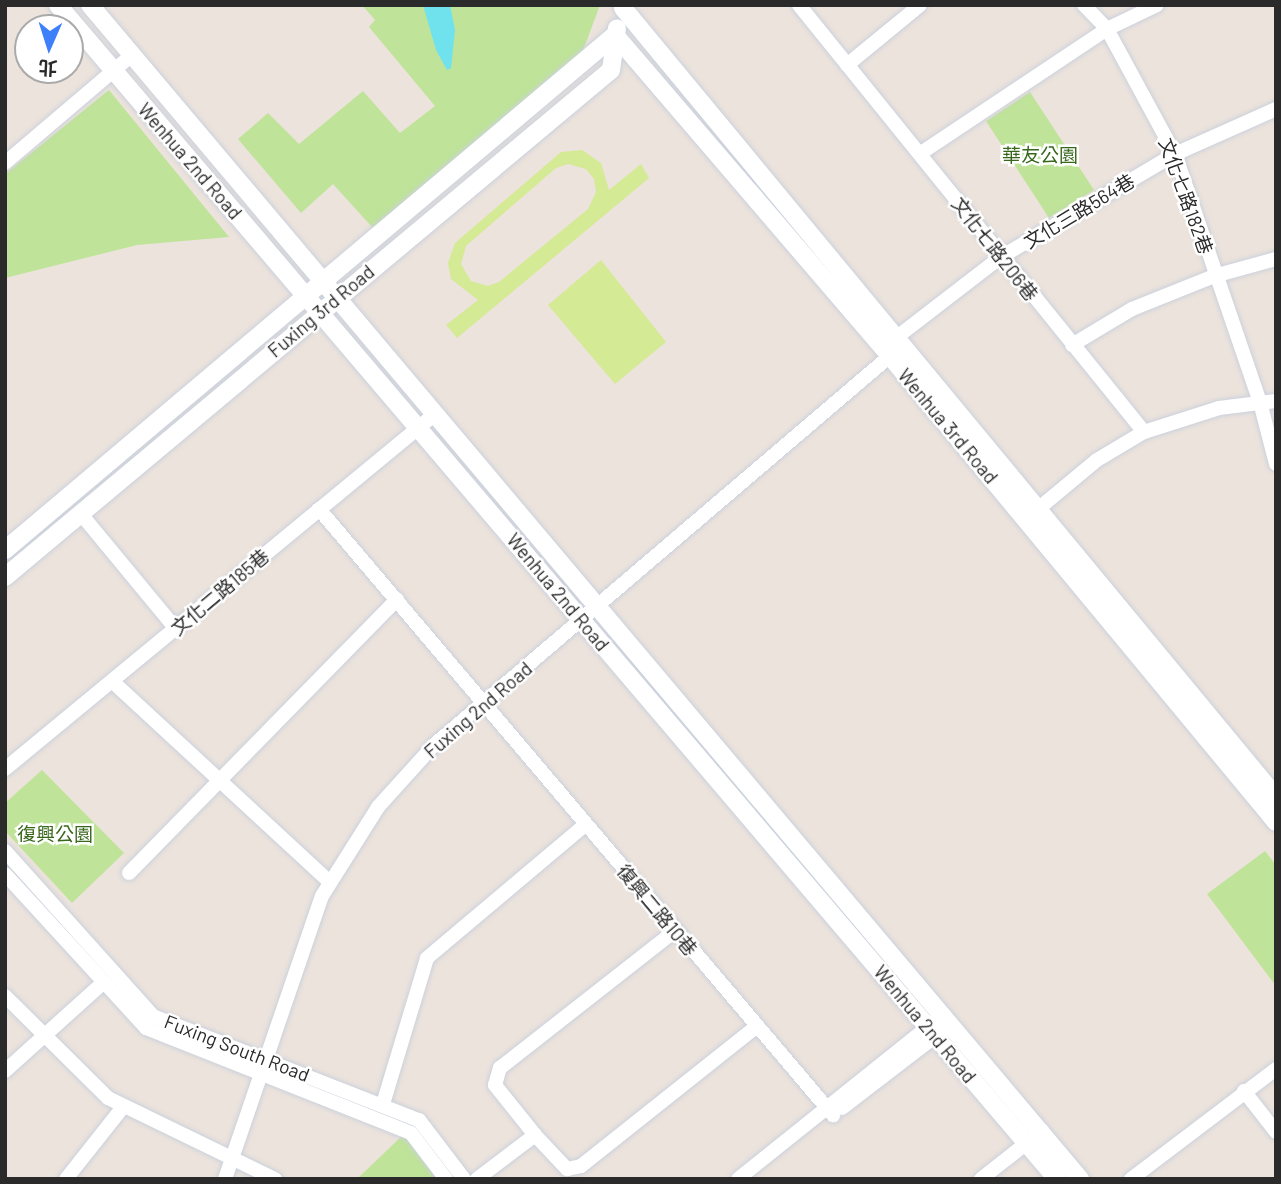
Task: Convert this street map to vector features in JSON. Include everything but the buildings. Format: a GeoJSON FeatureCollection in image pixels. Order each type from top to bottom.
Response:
{"type":"FeatureCollection","features":[{"type":"Feature","properties":{"kind":"street","name":"Wenhua 2nd Road"},"geometry":{"type":"LineString","coordinates":[[58,5],[1057,1179]]}},
{"type":"Feature","properties":{"kind":"street","name":"Wenhua 2nd Road"},"geometry":{"type":"LineString","coordinates":[[90,5],[326,282],[598,610],[948,1018],[1080,1179]]}},
{"type":"Feature","properties":{"kind":"street","name":"文化七路206巷"},"geometry":{"type":"LineString","coordinates":[[799,5],[1144,432]]}},
{"type":"Feature","properties":{"kind":"street"},"geometry":{"type":"LineString","coordinates":[[847,65],[920,5]]}},
{"type":"Feature","properties":{"kind":"street","name":"文化七路182巷"},"geometry":{"type":"LineString","coordinates":[[1084,5],[1107,29],[1175,154],[1214,276],[1261,402],[1276,464]]}},
{"type":"Feature","properties":{"kind":"street"},"geometry":{"type":"LineString","coordinates":[[921,153],[1107,29],[1157,5]]}},
{"type":"Feature","properties":{"kind":"street","name":"Fuxing 3rd Road"},"geometry":{"type":"LineString","coordinates":[[5,550],[315,304],[338,297],[611,70],[615,35],[624,7]]}},
{"type":"Feature","properties":{"kind":"street","name":"Wenhua 3rd Road"},"geometry":{"type":"LineString","coordinates":[[624,7],[897,337],[1031,514],[1276,822]]}},
{"type":"Feature","properties":{"kind":"street","name":"Fuxing 3rd Road"},"geometry":{"type":"LineString","coordinates":[[5,577],[80,514],[315,304],[326,282],[615,35]]}},
{"type":"Feature","properties":{"kind":"street","name":"Wenhua 3rd Road"},"geometry":{"type":"LineString","coordinates":[[615,35],[890,356],[1276,797]]}},
{"type":"Feature","properties":{"kind":"street"},"geometry":{"type":"LineString","coordinates":[[5,163],[132,55]]}},
{"type":"Feature","properties":{"kind":"street","name":"文化三路564巷"},"geometry":{"type":"LineString","coordinates":[[897,337],[1001,257],[1175,154],[1276,109]]}},
{"type":"Feature","properties":{"kind":"street"},"geometry":{"type":"LineString","coordinates":[[1072,345],[1132,309],[1214,276],[1276,259]]}},
{"type":"Feature","properties":{"kind":"street"},"geometry":{"type":"LineString","coordinates":[[890,356],[897,337]]}},
{"type":"Feature","properties":{"kind":"street","name":"Fuxing 2nd Road"},"geometry":{"type":"LineString","coordinates":[[225,1179],[307,931],[330,882],[403,778],[485,701],[584,622],[890,356]]}},
{"type":"Feature","properties":{"kind":"street"},"geometry":{"type":"LineString","coordinates":[[1031,514],[1097,460],[1144,432],[1219,408],[1276,401]]}},
{"type":"Feature","properties":{"kind":"street","name":"文化二路185巷"},"geometry":{"type":"LineString","coordinates":[[5,769],[435,414]]}},
{"type":"Feature","properties":{"kind":"street","name":"復興二路10巷"},"geometry":{"type":"LineString","coordinates":[[319,509],[485,701],[585,825],[830,1111]]}},
{"type":"Feature","properties":{"kind":"street"},"geometry":{"type":"LineString","coordinates":[[80,514],[176,629]]}},
{"type":"Feature","properties":{"kind":"street"},"geometry":{"type":"LineString","coordinates":[[129,873],[216,780],[397,600]]}},
{"type":"Feature","properties":{"kind":"street"},"geometry":{"type":"LineString","coordinates":[[113,682],[216,780],[330,882]]}},
{"type":"Feature","properties":{"kind":"street"},"geometry":{"type":"LineString","coordinates":[[383,1104],[427,957],[585,825]]}},
{"type":"Feature","properties":{"kind":"street","name":"Fuxing South Road"},"geometry":{"type":"LineString","coordinates":[[5,851],[153,1016],[219,1049]]}},
{"type":"Feature","properties":{"kind":"street","name":"Fuxing South Road"},"geometry":{"type":"LineString","coordinates":[[5,874],[146,1028],[219,1049],[383,1104],[419,1120],[464,1179]]}},
{"type":"Feature","properties":{"kind":"street"},"geometry":{"type":"LineString","coordinates":[[675,931],[500,1068],[495,1085],[535,1135],[567,1169],[581,1166],[756,1027]]}},
{"type":"Feature","properties":{"kind":"street"},"geometry":{"type":"LineString","coordinates":[[5,1071],[104,982]]}},
{"type":"Feature","properties":{"kind":"street"},"geometry":{"type":"LineString","coordinates":[[5,996],[43,1037],[107,1098],[234,1156],[275,1179]]}},
{"type":"Feature","properties":{"kind":"street"},"geometry":{"type":"LineString","coordinates":[[738,1179],[948,1018]]}},
{"type":"Feature","properties":{"kind":"street","name":"Fuxing South Road"},"geometry":{"type":"LineString","coordinates":[[264,1066],[411,1133],[446,1179]]}},
{"type":"Feature","properties":{"kind":"street"},"geometry":{"type":"LineString","coordinates":[[1131,1179],[1276,1069]]}},
{"type":"Feature","properties":{"kind":"street"},"geometry":{"type":"LineString","coordinates":[[1244,1091],[1276,1132]]}},
{"type":"Feature","properties":{"kind":"street"},"geometry":{"type":"LineString","coordinates":[[66,1179],[123,1107]]}},
{"type":"Feature","properties":{"kind":"street"},"geometry":{"type":"LineString","coordinates":[[753,1179],[830,1111]]}},
{"type":"Feature","properties":{"kind":"street"},"geometry":{"type":"LineString","coordinates":[[981,1179],[1042,1131]]}},
{"type":"Feature","properties":{"kind":"street"},"geometry":{"type":"LineString","coordinates":[[477,1179],[535,1135]]}},
{"type":"Feature","properties":{"kind":"green space"},"geometry":{"type":"Polygon","coordinates":[[[362,5],[600,5],[581,56],[373,228],[333,184],[301,213],[238,139],[268,113],[299,144],[363,91],[400,133],[435,106],[369,27],[375,20],[362,5]]]}},
{"type":"Feature","properties":{"kind":"green space"},"geometry":{"type":"Polygon","coordinates":[[[109,90],[229,237],[137,245],[5,278],[5,174],[109,90]]]}},
{"type":"Feature","properties":{"kind":"green space","name":"華友公園"},"geometry":{"type":"Polygon","coordinates":[[[1030,92],[1094,190],[1049,218],[986,121],[1030,92]]]}},
{"type":"Feature","properties":{"kind":"green space"},"geometry":{"type":"Polygon","coordinates":[[[582,150],[601,163],[609,190],[641,164],[649,178],[457,338],[446,325],[478,300],[451,279],[448,263],[455,243],[561,152],[582,150]],[[568,164],[556,168],[466,246],[461,264],[471,281],[488,286],[499,282],[588,209],[596,192],[594,179],[586,169],[568,164]]]}},
{"type":"Feature","properties":{"kind":"green space"},"geometry":{"type":"Polygon","coordinates":[[[601,260],[666,342],[615,384],[548,305],[601,260]]]}},
{"type":"Feature","properties":{"kind":"green space","name":"復興公園"},"geometry":{"type":"Polygon","coordinates":[[[42,770],[124,853],[72,903],[5,831],[5,803],[42,770]]]}},
{"type":"Feature","properties":{"kind":"green space"},"geometry":{"type":"Polygon","coordinates":[[[1265,851],[1276,865],[1276,986],[1207,894],[1265,851]]]}},
{"type":"Feature","properties":{"kind":"green space"},"geometry":{"type":"Polygon","coordinates":[[[404,1134],[438,1179],[357,1179],[404,1134]]]}},
{"type":"Feature","properties":{"kind":"water"},"geometry":{"type":"Polygon","coordinates":[[[423,5],[450,5],[455,30],[451,68],[447,70],[436,50],[423,5]]]}}]}
